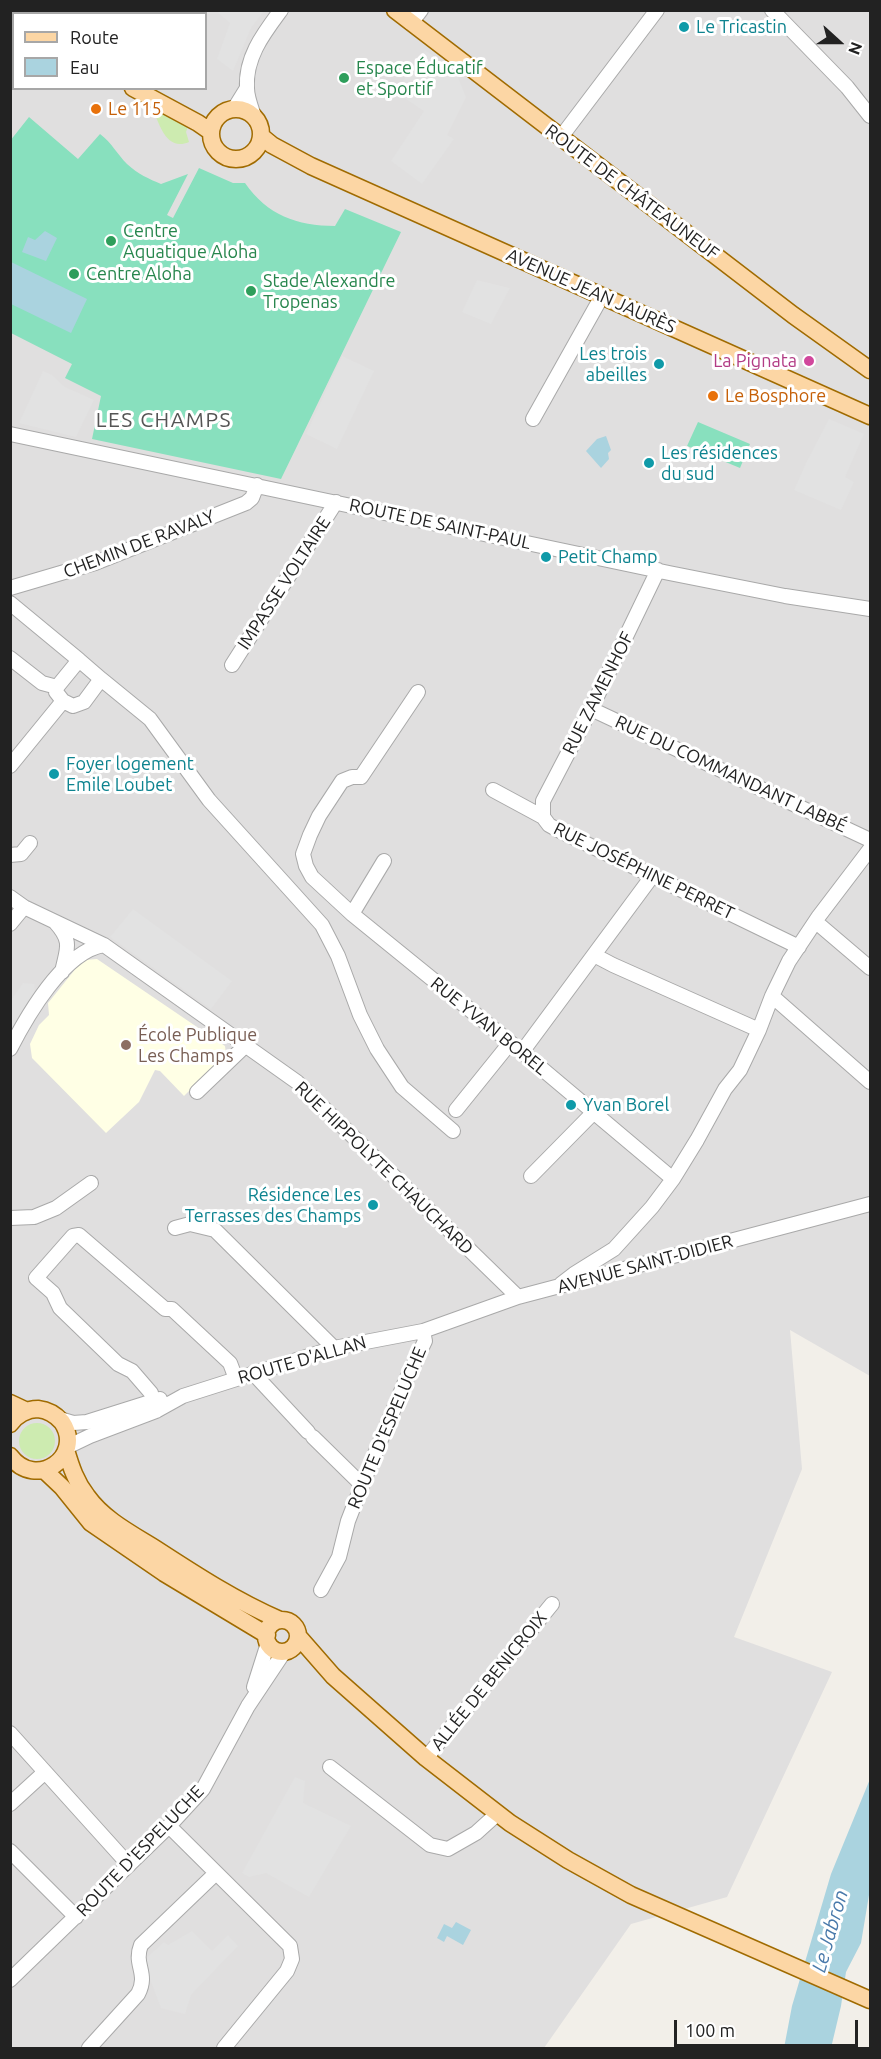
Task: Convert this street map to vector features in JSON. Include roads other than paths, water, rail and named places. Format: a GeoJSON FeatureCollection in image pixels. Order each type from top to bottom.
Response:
{"type":"FeatureCollection","features":[{"type":"Feature","properties":{"kind":"main road","name":"ROUTE DE CHÂTEAUNEUF"},"geometry":{"type":"LineString","coordinates":[[395,10],[416,17],[561,137],[786,310],[870,370]]}},
{"type":"Feature","properties":{"kind":"main road"},"geometry":{"type":"LineString","coordinates":[[137,90],[211,132]]}},
{"type":"Feature","properties":{"kind":"main road"},"geometry":{"type":"LineString","coordinates":[[150,96],[218,117]]}},
{"type":"Feature","properties":{"kind":"main road"},"geometry":{"type":"LineString","coordinates":[[234,109],[247,111],[254,116],[261,136],[253,152],[242,158],[226,157],[215,147],[211,132],[212,125],[218,117],[227,110],[234,109]]}},
{"type":"Feature","properties":{"kind":"main road","name":"AVENUE JEAN JAURÈS"},"geometry":{"type":"LineString","coordinates":[[261,136],[311,166],[870,416]]}},
{"type":"Feature","properties":{"kind":"main road","name":"AVENUE JEAN JAURÈS"},"geometry":{"type":"LineString","coordinates":[[253,152],[311,166]]}},
{"type":"Feature","properties":{"kind":"main road"},"geometry":{"type":"LineString","coordinates":[[10,1402],[27,1411]]}},
{"type":"Feature","properties":{"kind":"main road"},"geometry":{"type":"LineString","coordinates":[[10,1424],[27,1411],[45,1410],[60,1419],[67,1432],[66,1448],[75,1478],[87,1497],[103,1514],[215,1586],[259,1611],[292,1623],[298,1636],[333,1676],[426,1758],[497,1814],[568,1860],[631,1896],[870,2000]]}},
{"type":"Feature","properties":{"kind":"main road"},"geometry":{"type":"LineString","coordinates":[[12,1461],[28,1470],[44,1470],[58,1463],[66,1448]]}},
{"type":"Feature","properties":{"kind":"main road"},"geometry":{"type":"LineString","coordinates":[[44,1470],[62,1487],[91,1523],[267,1639],[274,1650],[286,1651],[333,1676]]}},
{"type":"Feature","properties":{"kind":"main road"},"geometry":{"type":"LineString","coordinates":[[267,1639],[273,1623],[280,1620]]}},
{"type":"Feature","properties":{"kind":"main road"},"geometry":{"type":"LineString","coordinates":[[286,1651],[296,1645],[298,1636]]}},
{"type":"Feature","properties":{"kind":"street"},"geometry":{"type":"LineString","coordinates":[[254,116],[247,88],[250,62],[260,39],[281,10]]}},
{"type":"Feature","properties":{"kind":"street"},"geometry":{"type":"LineString","coordinates":[[561,137],[657,10]]}},
{"type":"Feature","properties":{"kind":"street"},"geometry":{"type":"LineString","coordinates":[[777,12],[847,87],[866,100],[870,116]]}},
{"type":"Feature","properties":{"kind":"street"},"geometry":{"type":"LineString","coordinates":[[234,109],[247,88]]}},
{"type":"Feature","properties":{"kind":"street"},"geometry":{"type":"LineString","coordinates":[[533,419],[602,296]]}},
{"type":"Feature","properties":{"kind":"street","name":"ROUTE DE SAINT-PAUL"},"geometry":{"type":"LineString","coordinates":[[10,434],[785,596],[870,609]]}},
{"type":"Feature","properties":{"kind":"street","name":"CHEMIN DE RAVALY"},"geometry":{"type":"LineString","coordinates":[[10,588],[95,563],[246,502],[252,498],[257,485]]}},
{"type":"Feature","properties":{"kind":"street","name":"IMPASSE VOLTAIRE"},"geometry":{"type":"LineString","coordinates":[[232,665],[336,502]]}},
{"type":"Feature","properties":{"kind":"street","name":"RUE ZAMENHOF"},"geometry":{"type":"LineString","coordinates":[[543,817],[543,801],[591,709],[658,570]]}},
{"type":"Feature","properties":{"kind":"street"},"geometry":{"type":"LineString","coordinates":[[10,603],[150,719],[209,800],[322,925],[338,956],[360,1015],[377,1049],[402,1087],[453,1131]]}},
{"type":"Feature","properties":{"kind":"street"},"geometry":{"type":"LineString","coordinates":[[10,658],[42,683],[57,687]]}},
{"type":"Feature","properties":{"kind":"street"},"geometry":{"type":"LineString","coordinates":[[79,660],[57,687],[56,692],[63,701],[73,706],[84,702],[101,679]]}},
{"type":"Feature","properties":{"kind":"street","name":"RUE YVAN BOREL"},"geometry":{"type":"LineString","coordinates":[[418,692],[361,777],[352,777],[342,781],[319,816],[303,854],[306,866],[312,877],[352,914],[522,1052],[673,1179]]}},
{"type":"Feature","properties":{"kind":"street"},"geometry":{"type":"LineString","coordinates":[[10,766],[63,701]]}},
{"type":"Feature","properties":{"kind":"street","name":"RUE DU COMMANDANT LABBÉ"},"geometry":{"type":"LineString","coordinates":[[591,709],[870,840]]}},
{"type":"Feature","properties":{"kind":"street","name":"RUE JOSÉPHINE PERRET"},"geometry":{"type":"LineString","coordinates":[[493,790],[543,817],[549,825],[558,830],[653,874],[799,947]]}},
{"type":"Feature","properties":{"kind":"street"},"geometry":{"type":"LineString","coordinates":[[10,855],[21,854],[30,843]]}},
{"type":"Feature","properties":{"kind":"street"},"geometry":{"type":"LineString","coordinates":[[600,1276],[614,1249],[652,1207],[673,1179],[725,1089],[740,1070],[789,961],[870,849]]}},
{"type":"Feature","properties":{"kind":"street"},"geometry":{"type":"LineString","coordinates":[[352,914],[384,861]]}},
{"type":"Feature","properties":{"kind":"street"},"geometry":{"type":"LineString","coordinates":[[522,1052],[653,874]]}},
{"type":"Feature","properties":{"kind":"street","name":"RUE HIPPOLYTE CHAUCHARD"},"geometry":{"type":"LineString","coordinates":[[10,897],[24,907],[104,945],[297,1082],[518,1298]]}},
{"type":"Feature","properties":{"kind":"street"},"geometry":{"type":"LineString","coordinates":[[10,924],[24,907]]}},
{"type":"Feature","properties":{"kind":"street"},"geometry":{"type":"LineString","coordinates":[[49,918],[62,930],[68,943],[62,972]]}},
{"type":"Feature","properties":{"kind":"street"},"geometry":{"type":"LineString","coordinates":[[816,922],[870,968]]}},
{"type":"Feature","properties":{"kind":"street"},"geometry":{"type":"LineString","coordinates":[[10,1049],[32,1009],[62,972],[83,953],[94,946],[104,945]]}},
{"type":"Feature","properties":{"kind":"street"},"geometry":{"type":"LineString","coordinates":[[594,955],[759,1030]]}},
{"type":"Feature","properties":{"kind":"street"},"geometry":{"type":"LineString","coordinates":[[772,996],[870,1082]]}},
{"type":"Feature","properties":{"kind":"street"},"geometry":{"type":"LineString","coordinates":[[456,1110],[510,1043]]}},
{"type":"Feature","properties":{"kind":"street"},"geometry":{"type":"LineString","coordinates":[[197,1092],[245,1046]]}},
{"type":"Feature","properties":{"kind":"street"},"geometry":{"type":"LineString","coordinates":[[531,1176],[594,1112]]}},
{"type":"Feature","properties":{"kind":"street"},"geometry":{"type":"LineString","coordinates":[[10,1218],[34,1217],[56,1208],[91,1183]]}},
{"type":"Feature","properties":{"kind":"street","name":"AVENUE SAINT-DIDIER"},"geometry":{"type":"LineString","coordinates":[[423,1331],[518,1298],[870,1204]]}},
{"type":"Feature","properties":{"kind":"street"},"geometry":{"type":"LineString","coordinates":[[175,1228],[190,1224],[215,1230],[334,1348]]}},
{"type":"Feature","properties":{"kind":"street"},"geometry":{"type":"LineString","coordinates":[[154,1406],[151,1393],[132,1371],[118,1364],[60,1308],[53,1293],[36,1278],[73,1236],[79,1235],[165,1309],[172,1310],[230,1363],[236,1378]]}},
{"type":"Feature","properties":{"kind":"street"},"geometry":{"type":"LineString","coordinates":[[558,1287],[614,1249]]}},
{"type":"Feature","properties":{"kind":"street","name":"ROUTE D'ALLAN"},"geometry":{"type":"LineString","coordinates":[[60,1419],[73,1423],[87,1422],[154,1406],[334,1348],[423,1331]]}},
{"type":"Feature","properties":{"kind":"street","name":"ROUTE D'ESPELUCHE"},"geometry":{"type":"LineString","coordinates":[[321,1590],[339,1557],[348,1521],[362,1485],[405,1382],[425,1341],[423,1331]]}},
{"type":"Feature","properties":{"kind":"street"},"geometry":{"type":"LineString","coordinates":[[253,1373],[362,1485]]}},
{"type":"Feature","properties":{"kind":"street","name":"ROUTE D'ALLAN"},"geometry":{"type":"LineString","coordinates":[[66,1448],[154,1406]]}},
{"type":"Feature","properties":{"kind":"street","name":"ALLÉE DE BENICROIX"},"geometry":{"type":"LineString","coordinates":[[426,1758],[552,1604]]}},
{"type":"Feature","properties":{"kind":"street","name":"ROUTE D'ESPELUCHE"},"geometry":{"type":"LineString","coordinates":[[248,1706],[267,1639]]}},
{"type":"Feature","properties":{"kind":"street","name":"ROUTE D'ESPELUCHE"},"geometry":{"type":"LineString","coordinates":[[10,1980],[169,1826],[202,1789],[248,1706],[286,1651]]}},
{"type":"Feature","properties":{"kind":"street"},"geometry":{"type":"LineString","coordinates":[[10,1733],[129,1865]]}},
{"type":"Feature","properties":{"kind":"street"},"geometry":{"type":"LineString","coordinates":[[330,1767],[430,1845],[448,1849],[476,1833],[497,1814]]}},
{"type":"Feature","properties":{"kind":"street"},"geometry":{"type":"LineString","coordinates":[[10,1804],[45,1772]]}},
{"type":"Feature","properties":{"kind":"street"},"geometry":{"type":"LineString","coordinates":[[169,1826],[290,1946],[292,1959],[287,1971],[224,2049]]}},
{"type":"Feature","properties":{"kind":"street"},"geometry":{"type":"LineString","coordinates":[[10,1851],[76,1917]]}},
{"type":"Feature","properties":{"kind":"street"},"geometry":{"type":"LineString","coordinates":[[89,2049],[138,1994],[143,1984],[138,1958],[141,1945],[216,1873]]}},
{"type":"Feature","properties":{"kind":"water"},"geometry":{"type":"Polygon","coordinates":[[[45,231],[57,238],[46,261],[22,252],[28,237],[35,240],[45,231]]]}},
{"type":"Feature","properties":{"kind":"water"},"geometry":{"type":"Polygon","coordinates":[[[11,262],[87,299],[71,333],[11,304],[11,262]]]}},
{"type":"Feature","properties":{"kind":"water"},"geometry":{"type":"Polygon","coordinates":[[[606,436],[611,450],[608,453],[609,459],[601,468],[586,451],[597,439],[606,436]]]}},
{"type":"Feature","properties":{"kind":"water","name":"Le Jabron"},"geometry":{"type":"Polygon","coordinates":[[[870,1779],[870,1889],[861,1943],[846,1972],[831,2048],[784,2048],[792,2006],[831,1874],[870,1779]]]}},
{"type":"Feature","properties":{"kind":"water"},"geometry":{"type":"Polygon","coordinates":[[[456,1922],[471,1930],[463,1945],[447,1936],[444,1942],[437,1938],[444,1924],[452,1928],[456,1922]]]}},
{"type":"Feature","properties":{"kind":"place","name":"Le Tricastin"},"geometry":{"type":"Point","coordinates":[684,27]}},
{"type":"Feature","properties":{"kind":"place","name":"Espace Éducatif et Sportif"},"geometry":{"type":"Point","coordinates":[344,78]}},
{"type":"Feature","properties":{"kind":"place","name":"Le 115"},"geometry":{"type":"Point","coordinates":[96,109]}},
{"type":"Feature","properties":{"kind":"place","name":"Centre Aquatique Aloha"},"geometry":{"type":"Point","coordinates":[111,241]}},
{"type":"Feature","properties":{"kind":"place","name":"Centre Aloha"},"geometry":{"type":"Point","coordinates":[74,274]}},
{"type":"Feature","properties":{"kind":"place","name":"Stade Alexandre Tropenas"},"geometry":{"type":"Point","coordinates":[251,291]}},
{"type":"Feature","properties":{"kind":"place","name":"La Pignata"},"geometry":{"type":"Point","coordinates":[809,361]}},
{"type":"Feature","properties":{"kind":"place","name":"Les trois abeilles"},"geometry":{"type":"Point","coordinates":[659,364]}},
{"type":"Feature","properties":{"kind":"place","name":"Le Bosphore"},"geometry":{"type":"Point","coordinates":[713,396]}},
{"type":"Feature","properties":{"kind":"place","name":"Les résidences du sud"},"geometry":{"type":"Point","coordinates":[649,463]}},
{"type":"Feature","properties":{"kind":"place","name":"Petit Champ"},"geometry":{"type":"Point","coordinates":[546,557]}},
{"type":"Feature","properties":{"kind":"place","name":"Foyer logement Emile Loubet"},"geometry":{"type":"Point","coordinates":[54,774]}},
{"type":"Feature","properties":{"kind":"place","name":"École Publique Les Champs"},"geometry":{"type":"Point","coordinates":[126,1045]}},
{"type":"Feature","properties":{"kind":"place","name":"Yvan Borel"},"geometry":{"type":"Point","coordinates":[571,1105]}},
{"type":"Feature","properties":{"kind":"place","name":"Résidence Les Terrasses des Champs"},"geometry":{"type":"Point","coordinates":[373,1205]}},
{"type":"Feature","properties":{"kind":"district","name":"LES CHAMPS"},"geometry":{"type":"Point","coordinates":[164,420]}}]}
